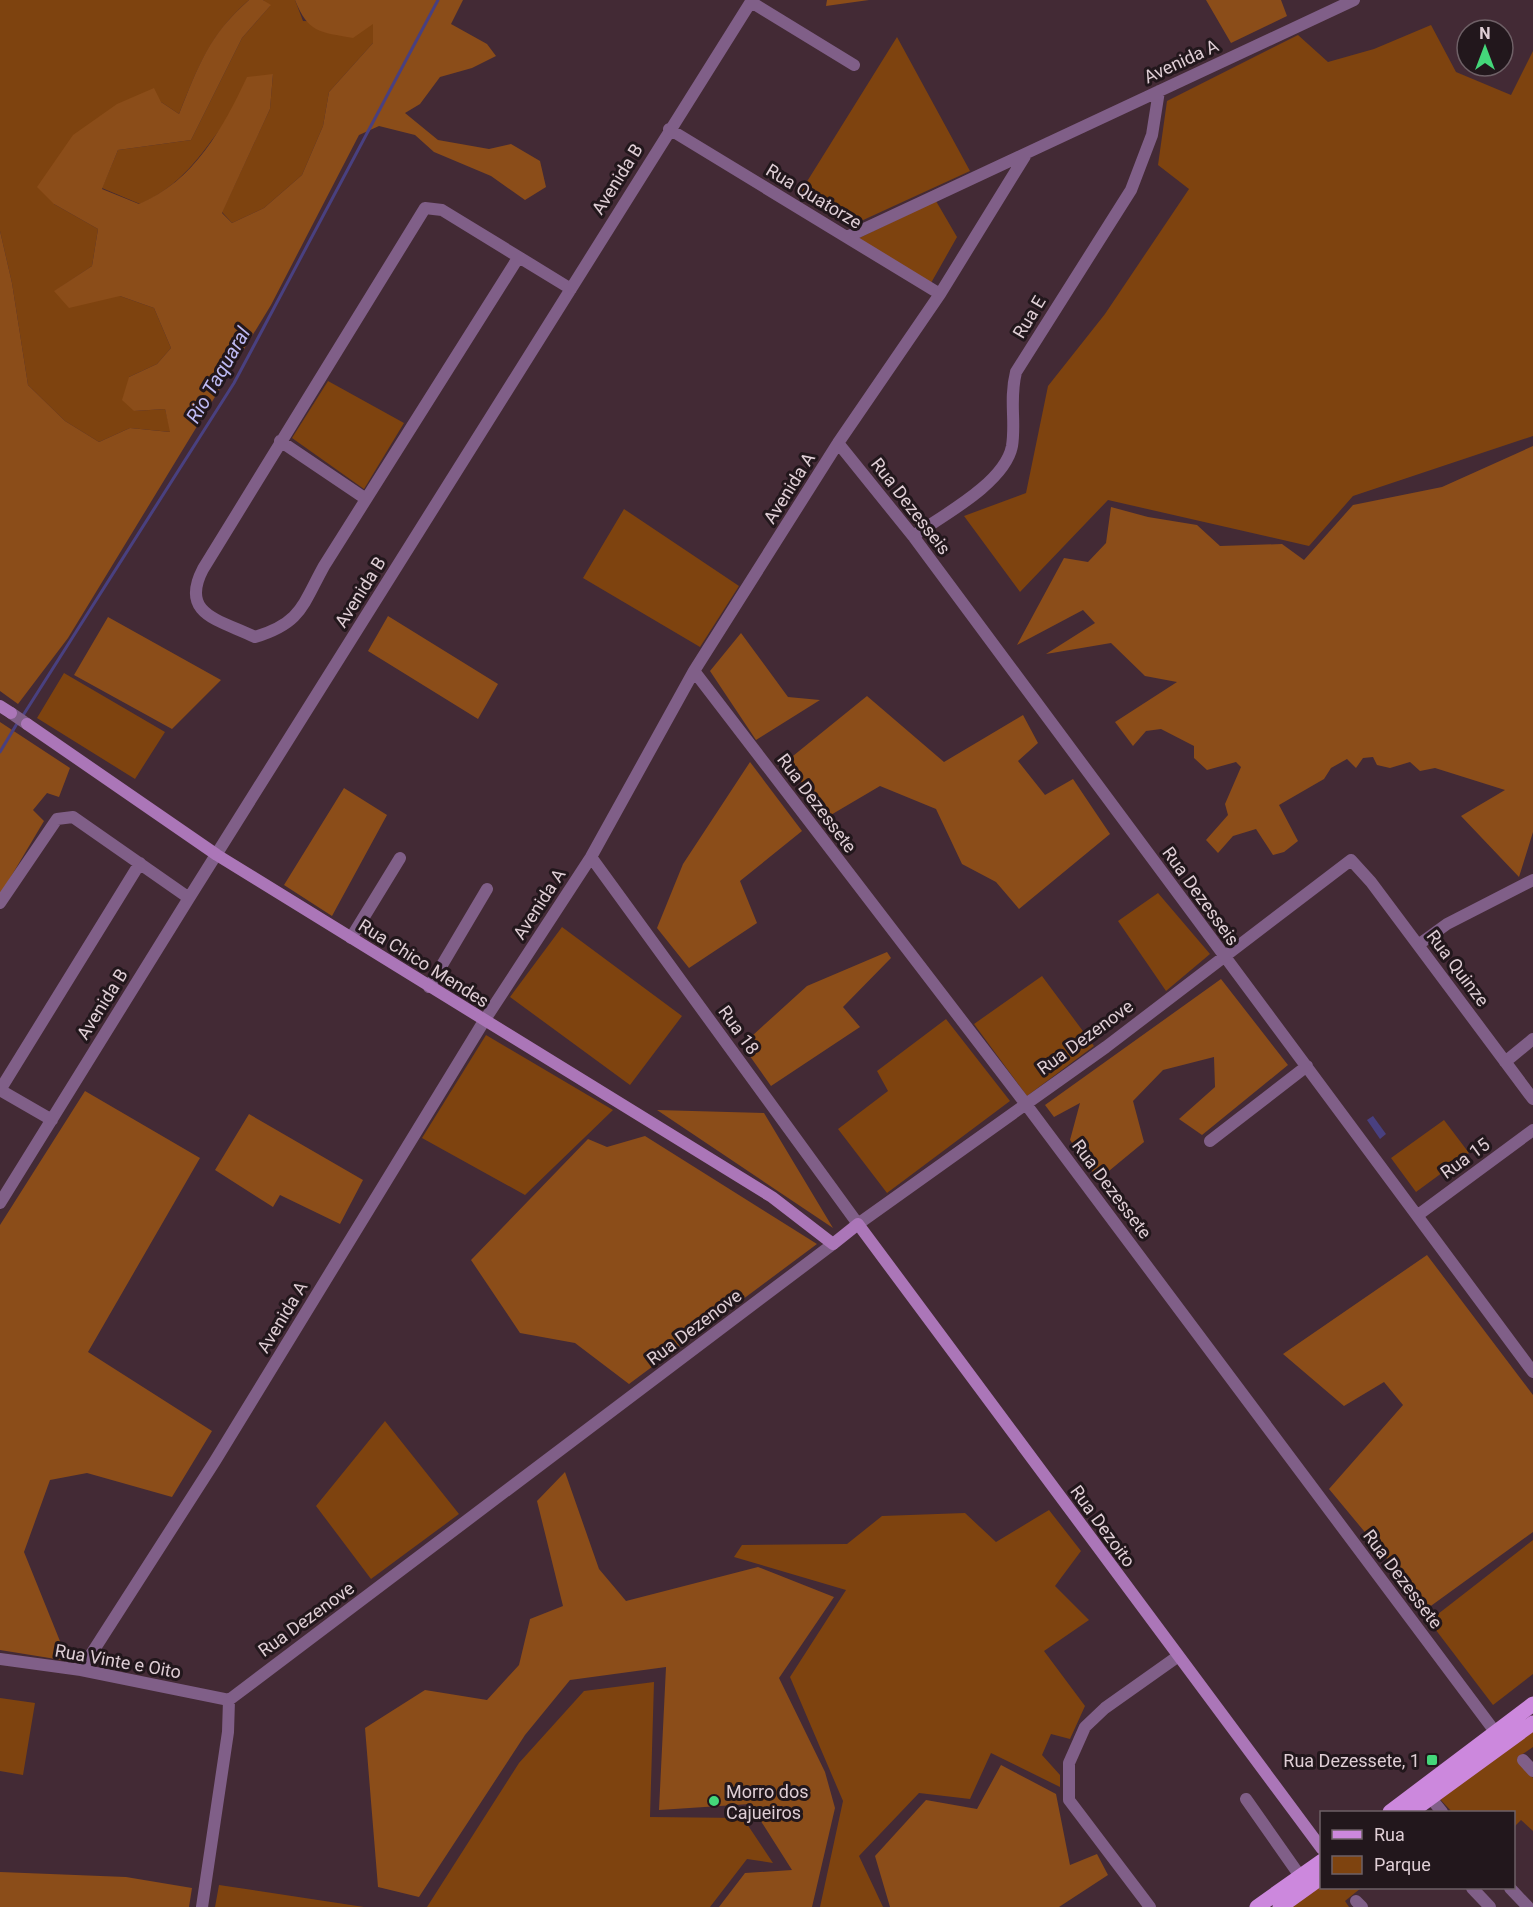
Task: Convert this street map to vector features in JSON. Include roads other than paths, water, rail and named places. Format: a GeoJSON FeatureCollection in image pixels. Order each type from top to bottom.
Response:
{"type":"FeatureCollection","features":[{"type":"Feature","properties":{"kind":"main road","name":"Rua Chico Mendes"},"geometry":{"type":"LineString","coordinates":[[0,706],[11,713]]}},
{"type":"Feature","properties":{"kind":"main road","name":"Rua Chico Mendes"},"geometry":{"type":"LineString","coordinates":[[27,724],[217,855],[772,1197],[833,1244]]}},
{"type":"Feature","properties":{"kind":"main road","name":"Rua Dezenove"},"geometry":{"type":"LineString","coordinates":[[833,1244],[858,1224]]}},
{"type":"Feature","properties":{"kind":"main road","name":"Rua Dezoito"},"geometry":{"type":"LineString","coordinates":[[858,1224],[1177,1657],[1320,1846]]}},
{"type":"Feature","properties":{"kind":"main road"},"geometry":{"type":"LineString","coordinates":[[1391,1811],[1533,1704]]}},
{"type":"Feature","properties":{"kind":"main road"},"geometry":{"type":"LineString","coordinates":[[1412,1811],[1533,1723]]}},
{"type":"Feature","properties":{"kind":"main road"},"geometry":{"type":"LineString","coordinates":[[1257,1907],[1320,1862]]}},
{"type":"Feature","properties":{"kind":"main road"},"geometry":{"type":"LineString","coordinates":[[1280,1907],[1320,1878]]}},
{"type":"Feature","properties":{"kind":"street","name":"Avenida A"},"geometry":{"type":"LineString","coordinates":[[847,237],[1025,156],[1354,0]]}},
{"type":"Feature","properties":{"kind":"street"},"geometry":{"type":"LineString","coordinates":[[752,1],[854,65]]}},
{"type":"Feature","properties":{"kind":"street","name":"Avenida B"},"geometry":{"type":"LineString","coordinates":[[0,1203],[669,129],[752,1]]}},
{"type":"Feature","properties":{"kind":"street","name":"Rua E"},"geometry":{"type":"LineString","coordinates":[[913,536],[983,487],[1004,467],[1012,446],[1011,405],[1016,372],[1131,190],[1152,135],[1159,91]]}},
{"type":"Feature","properties":{"kind":"street","name":"Rua Quatorze"},"geometry":{"type":"LineString","coordinates":[[669,129],[940,294]]}},
{"type":"Feature","properties":{"kind":"street","name":"Avenida A"},"geometry":{"type":"LineString","coordinates":[[81,1671],[215,1461],[484,1021],[591,857],[694,671],[838,443],[940,294],[1025,156]]}},
{"type":"Feature","properties":{"kind":"street"},"geometry":{"type":"LineString","coordinates":[[519,258],[324,566],[297,616],[279,629],[255,637],[201,610],[195,600],[197,581],[280,441],[425,208],[442,210],[571,289]]}},
{"type":"Feature","properties":{"kind":"street"},"geometry":{"type":"LineString","coordinates":[[280,441],[366,499]]}},
{"type":"Feature","properties":{"kind":"street","name":"Rua Dezesseis"},"geometry":{"type":"LineString","coordinates":[[838,443],[913,536],[1533,1372]]}},
{"type":"Feature","properties":{"kind":"street","name":"Rua Dezessete"},"geometry":{"type":"LineString","coordinates":[[694,671],[1025,1103],[1496,1733]]}},
{"type":"Feature","properties":{"kind":"street","name":"Rua Chico Mendes"},"geometry":{"type":"LineString","coordinates":[[11,713],[27,724]]}},
{"type":"Feature","properties":{"kind":"street"},"geometry":{"type":"LineString","coordinates":[[0,903],[57,819],[73,817],[189,898]]}},
{"type":"Feature","properties":{"kind":"street","name":"Rua 18"},"geometry":{"type":"LineString","coordinates":[[591,857],[858,1224]]}},
{"type":"Feature","properties":{"kind":"street"},"geometry":{"type":"LineString","coordinates":[[351,938],[400,858]]}},
{"type":"Feature","properties":{"kind":"street","name":"Rua Dezenove"},"geometry":{"type":"LineString","coordinates":[[858,1224],[1106,1047],[1351,860]]}},
{"type":"Feature","properties":{"kind":"street","name":"Rua Quinze"},"geometry":{"type":"LineString","coordinates":[[1351,860],[1371,882],[1533,1099]]}},
{"type":"Feature","properties":{"kind":"street"},"geometry":{"type":"LineString","coordinates":[[52,1120],[0,1090],[140,863]]}},
{"type":"Feature","properties":{"kind":"street"},"geometry":{"type":"LineString","coordinates":[[1418,945],[1447,924],[1533,880]]}},
{"type":"Feature","properties":{"kind":"street"},"geometry":{"type":"LineString","coordinates":[[429,987],[487,890]]}},
{"type":"Feature","properties":{"kind":"street"},"geometry":{"type":"LineString","coordinates":[[1505,1062],[1533,1039]]}},
{"type":"Feature","properties":{"kind":"street"},"geometry":{"type":"LineString","coordinates":[[1210,1141],[1307,1066]]}},
{"type":"Feature","properties":{"kind":"street","name":"Rua 15"},"geometry":{"type":"LineString","coordinates":[[1418,1215],[1533,1130]]}},
{"type":"Feature","properties":{"kind":"street","name":"Rua Dezenove"},"geometry":{"type":"LineString","coordinates":[[229,1700],[833,1244]]}},
{"type":"Feature","properties":{"kind":"street"},"geometry":{"type":"LineString","coordinates":[[1150,1907],[1069,1800],[1069,1763],[1085,1727],[1105,1708],[1177,1657]]}},
{"type":"Feature","properties":{"kind":"street","name":"Rua Vinte e Oito"},"geometry":{"type":"LineString","coordinates":[[0,1659],[81,1671],[229,1700]]}},
{"type":"Feature","properties":{"kind":"street"},"geometry":{"type":"LineString","coordinates":[[202,1907],[228,1732],[229,1700]]}},
{"type":"Feature","properties":{"kind":"street"},"geometry":{"type":"LineString","coordinates":[[1522,1760],[1533,1771]]}},
{"type":"Feature","properties":{"kind":"street"},"geometry":{"type":"LineString","coordinates":[[1430,1797],[1441,1811]]}},
{"type":"Feature","properties":{"kind":"street"},"geometry":{"type":"LineString","coordinates":[[1246,1799],[1300,1876]]}},
{"type":"Feature","properties":{"kind":"street"},"geometry":{"type":"LineString","coordinates":[[1474,1889],[1490,1907]]}},
{"type":"Feature","properties":{"kind":"street"},"geometry":{"type":"LineString","coordinates":[[1512,1889],[1528,1907]]}},
{"type":"Feature","properties":{"kind":"waterway","name":"Rio Taquaral"},"geometry":{"type":"LineString","coordinates":[[22,717],[234,383],[438,0]]}},
{"type":"Feature","properties":{"kind":"waterway","name":"Rio Taquaral"},"geometry":{"type":"LineString","coordinates":[[0,752],[18,722]]}},
{"type":"Feature","properties":{"kind":"place","name":"Rua Dezessete, 1"},"geometry":{"type":"Point","coordinates":[1432,1760]}},
{"type":"Feature","properties":{"kind":"place","name":"Morro dos Cajueiros"},"geometry":{"type":"Point","coordinates":[714,1801]}}]}
